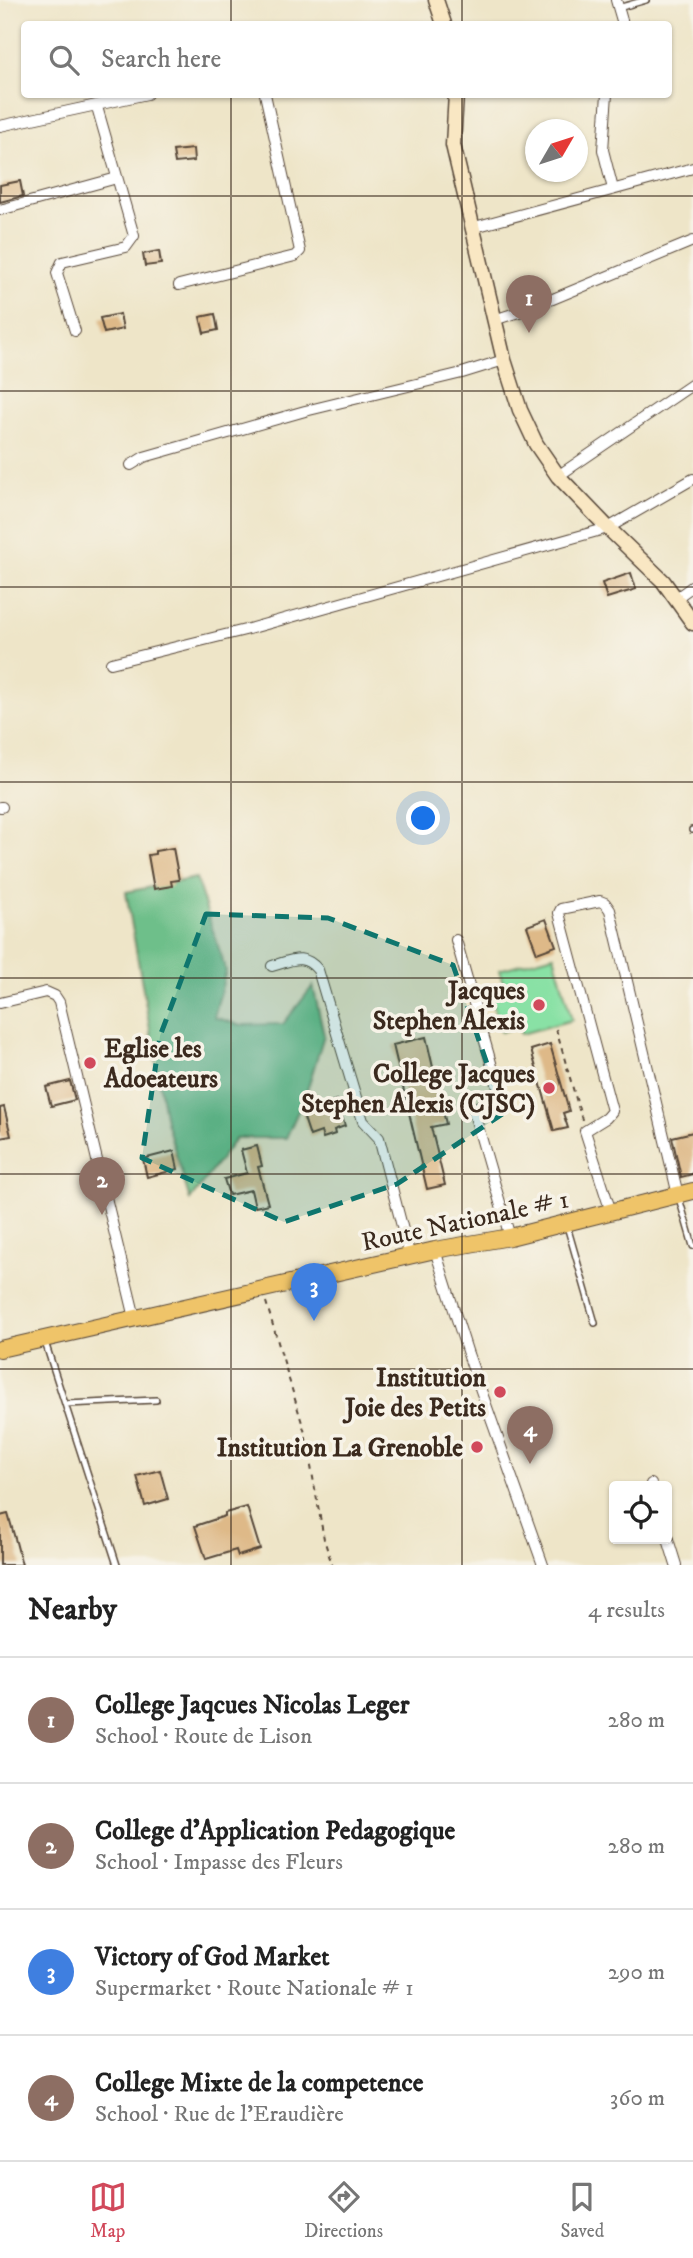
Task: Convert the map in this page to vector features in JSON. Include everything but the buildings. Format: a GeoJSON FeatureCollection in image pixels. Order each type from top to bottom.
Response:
{"type":"FeatureCollection","features":[{"type":"Feature","properties":{"kind":"main road","name":"Route Nationale # 1"},"geometry":{"type":"LineString","coordinates":[[0,1349],[435,1250],[510,1237],[685,1193]]}},
{"type":"Feature","properties":{"kind":"street"},"geometry":{"type":"LineString","coordinates":[[436,0],[443,21]]}},
{"type":"Feature","properties":{"kind":"street"},"geometry":{"type":"LineString","coordinates":[[617,4],[622,21]]}},
{"type":"Feature","properties":{"kind":"street"},"geometry":{"type":"LineString","coordinates":[[0,126],[132,98]]}},
{"type":"Feature","properties":{"kind":"street"},"geometry":{"type":"LineString","coordinates":[[179,285],[295,256],[300,251],[266,98]]}},
{"type":"Feature","properties":{"kind":"street"},"geometry":{"type":"LineString","coordinates":[[456,98],[453,145],[494,320],[520,410],[536,444],[558,476],[663,581],[693,623]]}},
{"type":"Feature","properties":{"kind":"street"},"geometry":{"type":"LineString","coordinates":[[607,98],[603,150],[613,189]]}},
{"type":"Feature","properties":{"kind":"street"},"geometry":{"type":"LineString","coordinates":[[75,331],[57,273],[62,262],[126,247],[134,236],[97,107]]}},
{"type":"Feature","properties":{"kind":"street"},"geometry":{"type":"LineString","coordinates":[[471,228],[693,168]]}},
{"type":"Feature","properties":{"kind":"street"},"geometry":{"type":"LineString","coordinates":[[0,210],[117,178]]}},
{"type":"Feature","properties":{"kind":"street"},"geometry":{"type":"LineString","coordinates":[[494,320],[531,308],[693,241]]}},
{"type":"Feature","properties":{"kind":"street"},"geometry":{"type":"LineString","coordinates":[[131,465],[144,457],[305,411],[462,373],[504,359]]}},
{"type":"Feature","properties":{"kind":"street"},"geometry":{"type":"LineString","coordinates":[[558,476],[693,384]]}},
{"type":"Feature","properties":{"kind":"street"},"geometry":{"type":"LineString","coordinates":[[111,663],[245,630],[608,528],[693,479]]}},
{"type":"Feature","properties":{"kind":"street"},"geometry":{"type":"LineString","coordinates":[[675,599],[693,586]]}},
{"type":"Feature","properties":{"kind":"street"},"geometry":{"type":"LineString","coordinates":[[611,1212],[585,1131],[607,1118],[612,1111],[559,913],[561,909],[600,901],[610,910],[685,1193]]}},
{"type":"Feature","properties":{"kind":"street"},"geometry":{"type":"LineString","coordinates":[[456,940],[499,1091],[499,1098],[477,1107],[474,1113],[510,1237]]}},
{"type":"Feature","properties":{"kind":"street"},"geometry":{"type":"LineString","coordinates":[[272,966],[300,959],[310,961],[318,970],[363,1121],[379,1139],[410,1256]]}},
{"type":"Feature","properties":{"kind":"street"},"geometry":{"type":"LineString","coordinates":[[0,1003],[46,992],[55,996],[59,1002],[135,1318]]}},
{"type":"Feature","properties":{"kind":"street"},"geometry":{"type":"LineString","coordinates":[[435,1250],[468,1354],[543,1565]]}},
{"type":"Feature","properties":{"kind":"street"},"geometry":{"type":"LineString","coordinates":[[669,1544],[676,1565]]}},
{"type":"Feature","properties":{"kind":"lane"},"geometry":{"type":"LineString","coordinates":[[617,4],[646,0]]}},
{"type":"Feature","properties":{"kind":"lane"},"geometry":{"type":"LineString","coordinates":[[685,1193],[693,1246]]}},
{"type":"Feature","properties":{"kind":"lane"},"geometry":{"type":"LineString","coordinates":[[567,1223],[595,1322]]}},
{"type":"Feature","properties":{"kind":"lane"},"geometry":{"type":"LineString","coordinates":[[44,1339],[117,1565]]}},
{"type":"Feature","properties":{"kind":"lane"},"geometry":{"type":"LineString","coordinates":[[66,1404],[156,1400]]}},
{"type":"Feature","properties":{"kind":"path"},"geometry":{"type":"LineString","coordinates":[[556,1029],[585,1131]]}},
{"type":"Feature","properties":{"kind":"path"},"geometry":{"type":"LineString","coordinates":[[262,1289],[305,1433],[324,1539],[332,1565]]}},
{"type":"Feature","properties":{"kind":"highlighted area"},"geometry":{"type":"Polygon","coordinates":[[[206,914],[328,918],[453,965],[504,1113],[397,1184],[284,1222],[142,1158],[160,1036],[206,914]]]}},
{"type":"Feature","properties":{"kind":"green space"},"geometry":{"type":"Polygon","coordinates":[[[196,878],[226,971],[214,1017],[239,1025],[283,1024],[313,986],[324,1035],[306,1094],[286,1138],[236,1138],[190,1200],[166,1121],[126,892],[196,878]]]}},
{"type":"Feature","properties":{"kind":"green space","name":"Jacques Stephen Alexis"},"geometry":{"type":"Polygon","coordinates":[[[554,955],[572,1020],[521,1034],[518,1026],[501,1032],[490,994],[505,989],[499,970],[554,955]]]}},
{"type":"Feature","properties":{"kind":"place","name":"College Jaqcues Nicolas Leger"},"geometry":{"type":"Point","coordinates":[529,333]}},
{"type":"Feature","properties":{"kind":"place","name":"Jacques Stephen Alexis"},"geometry":{"type":"Point","coordinates":[539,1005]}},
{"type":"Feature","properties":{"kind":"place","name":"Eglise les Adoeateurs"},"geometry":{"type":"Point","coordinates":[90,1063]}},
{"type":"Feature","properties":{"kind":"place","name":"College Jacques Stephen Alexis (CJSC)"},"geometry":{"type":"Point","coordinates":[549,1088]}},
{"type":"Feature","properties":{"kind":"place","name":"College d'Application Pedagogique"},"geometry":{"type":"Point","coordinates":[102,1215]}},
{"type":"Feature","properties":{"kind":"place","name":"Victory of God Market"},"geometry":{"type":"Point","coordinates":[314,1321]}},
{"type":"Feature","properties":{"kind":"place","name":"Institution Joie des Petits"},"geometry":{"type":"Point","coordinates":[500,1392]}},
{"type":"Feature","properties":{"kind":"place","name":"Institution La Grenoble"},"geometry":{"type":"Point","coordinates":[477,1447]}},
{"type":"Feature","properties":{"kind":"place","name":"College Mixte de la competence"},"geometry":{"type":"Point","coordinates":[530,1464]}}]}
